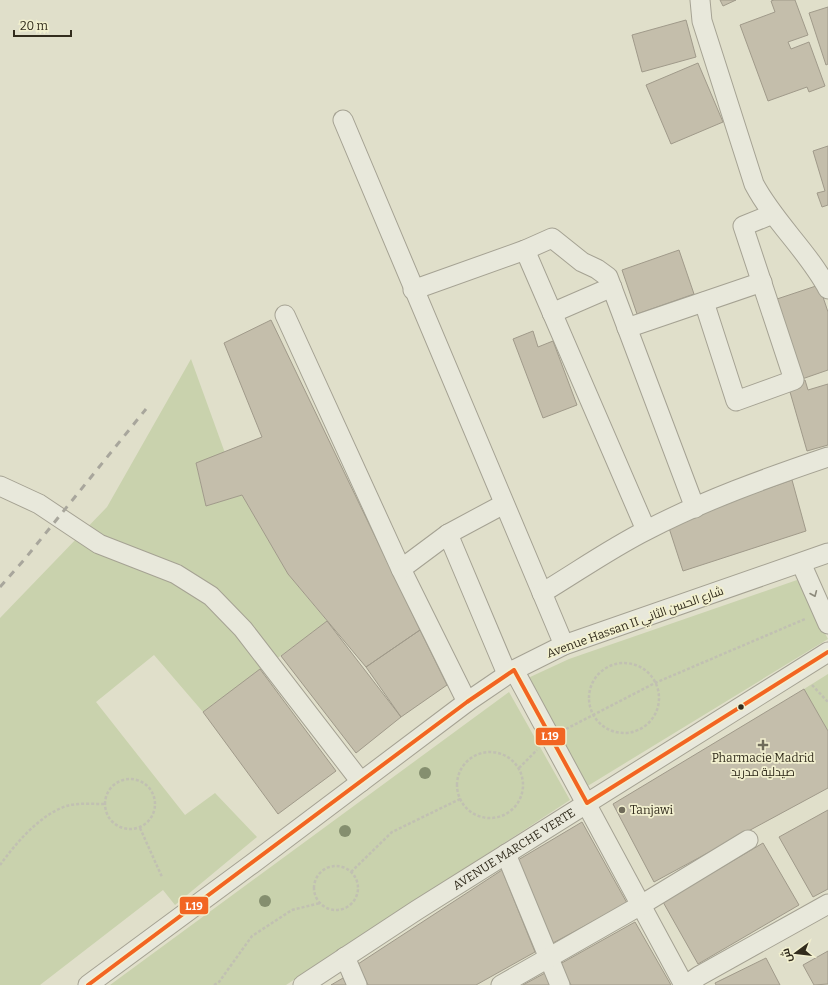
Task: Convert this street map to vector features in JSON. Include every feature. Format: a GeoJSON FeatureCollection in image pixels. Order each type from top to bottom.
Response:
{"type":"FeatureCollection","features":[{"type":"Feature","properties":{"kind":"street"},"geometry":{"type":"LineString","coordinates":[[700,0],[702,21],[754,184],[764,203],[773,214],[819,260],[820,274],[828,289]]}},
{"type":"Feature","properties":{"kind":"street"},"geometry":{"type":"LineString","coordinates":[[343,120],[413,290],[564,645]]}},
{"type":"Feature","properties":{"kind":"street"},"geometry":{"type":"LineString","coordinates":[[704,302],[736,401],[794,380],[743,226],[773,214]]}},
{"type":"Feature","properties":{"kind":"street"},"geometry":{"type":"LineString","coordinates":[[413,290],[525,250],[552,238],[582,262],[597,269],[608,277],[695,508]]}},
{"type":"Feature","properties":{"kind":"street"},"geometry":{"type":"LineString","coordinates":[[525,250],[646,530]]}},
{"type":"Feature","properties":{"kind":"street"},"geometry":{"type":"LineString","coordinates":[[627,328],[762,282]]}},
{"type":"Feature","properties":{"kind":"street"},"geometry":{"type":"LineString","coordinates":[[552,313],[612,288]]}},
{"type":"Feature","properties":{"kind":"street"},"geometry":{"type":"LineString","coordinates":[[285,315],[401,569],[467,702]]}},
{"type":"Feature","properties":{"kind":"street"},"geometry":{"type":"LineString","coordinates":[[542,594],[646,530],[776,475],[828,457]]}},
{"type":"Feature","properties":{"kind":"street"},"geometry":{"type":"LineString","coordinates":[[0,486],[39,504],[103,546],[176,574],[211,596],[243,629],[361,782]]}},
{"type":"Feature","properties":{"kind":"street"},"geometry":{"type":"LineString","coordinates":[[401,569],[448,534],[504,504]]}},
{"type":"Feature","properties":{"kind":"street"},"geometry":{"type":"LineString","coordinates":[[448,534],[510,672],[551,737],[641,905],[693,983],[828,904]]}},
{"type":"Feature","properties":{"kind":"street","name":"Avenue Hassan II شارع الحسن الثاني"},"geometry":{"type":"LineString","coordinates":[[88,985],[467,702],[510,672],[564,645],[828,554]]}},
{"type":"Feature","properties":{"kind":"street"},"geometry":{"type":"LineString","coordinates":[[801,563],[825,618]]}},
{"type":"Feature","properties":{"kind":"street","name":"AVENUE MARCHE VERTE"},"geometry":{"type":"LineString","coordinates":[[303,985],[344,957],[506,854],[828,652]]}},
{"type":"Feature","properties":{"kind":"street"},"geometry":{"type":"LineString","coordinates":[[501,985],[641,905],[748,840]]}},
{"type":"Feature","properties":{"kind":"street"},"geometry":{"type":"LineString","coordinates":[[506,854],[560,985]]}},
{"type":"Feature","properties":{"kind":"street"},"geometry":{"type":"LineString","coordinates":[[344,957],[358,985]]}},
{"type":"Feature","properties":{"kind":"path"},"geometry":{"type":"LineString","coordinates":[[551,737],[655,683],[825,618]]}},
{"type":"Feature","properties":{"kind":"path"},"geometry":{"type":"LineString","coordinates":[[628,663],[639,666],[649,674],[655,683],[659,699],[658,706],[651,720],[638,730],[622,733],[607,729],[598,722],[590,709],[588,696],[592,682],[601,671],[615,664],[628,663]]}},
{"type":"Feature","properties":{"kind":"path"},"geometry":{"type":"LineString","coordinates":[[812,684],[828,702]]}},
{"type":"Feature","properties":{"kind":"path"},"geometry":{"type":"LineString","coordinates":[[491,751],[502,753],[512,759],[520,768],[523,778],[523,789],[520,799],[514,808],[506,814],[496,818],[485,818],[466,808],[460,799],[457,788],[458,777],[462,766],[470,758],[480,752],[491,751]]}},
{"type":"Feature","properties":{"kind":"path"},"geometry":{"type":"LineString","coordinates":[[134,779],[146,784],[152,792],[156,802],[154,814],[149,822],[140,828],[128,830],[116,826],[108,817],[104,804],[106,795],[112,786],[122,780],[134,779]]}},
{"type":"Feature","properties":{"kind":"path"},"geometry":{"type":"LineString","coordinates":[[351,872],[392,832],[460,799]]}},
{"type":"Feature","properties":{"kind":"path"},"geometry":{"type":"LineString","coordinates":[[0,865],[21,838],[58,809],[82,804],[104,804]]}},
{"type":"Feature","properties":{"kind":"path"},"geometry":{"type":"LineString","coordinates":[[140,828],[162,877]]}},
{"type":"Feature","properties":{"kind":"path"},"geometry":{"type":"LineString","coordinates":[[337,866],[351,872],[356,878],[358,885],[356,898],[351,904],[339,909],[326,907],[320,903],[315,890],[315,883],[323,870],[337,866]]}},
{"type":"Feature","properties":{"kind":"path"},"geometry":{"type":"LineString","coordinates":[[214,985],[219,982],[252,936],[292,910],[320,903]]}},
{"type":"Feature","properties":{"kind":"green space"},"geometry":{"type":"Polygon","coordinates":[[[191,359],[225,453],[196,464],[206,506],[242,495],[288,574],[327,621],[203,712],[154,655],[96,702],[185,815],[215,793],[257,837],[175,905],[163,890],[40,985],[0,985],[0,618],[107,507],[191,359]]]}},
{"type":"Feature","properties":{"kind":"green space"},"geometry":{"type":"Polygon","coordinates":[[[797,580],[828,639],[586,787],[528,678],[569,659],[797,580]]]}},
{"type":"Feature","properties":{"kind":"green space"},"geometry":{"type":"Polygon","coordinates":[[[828,674],[828,731],[804,689],[828,674]]]}},
{"type":"Feature","properties":{"kind":"green space"},"geometry":{"type":"Polygon","coordinates":[[[509,692],[570,800],[286,985],[110,985],[509,692]]]}},
{"type":"Feature","properties":{"kind":"building"},"geometry":{"type":"Polygon","coordinates":[[[720,0],[736,0],[723,6],[720,0]]]}},
{"type":"Feature","properties":{"kind":"building"},"geometry":{"type":"Polygon","coordinates":[[[795,0],[808,35],[788,42],[791,49],[809,42],[825,86],[809,92],[807,87],[768,101],[740,25],[775,12],[771,1],[795,0]]]}},
{"type":"Feature","properties":{"kind":"building"},"geometry":{"type":"Polygon","coordinates":[[[828,7],[828,64],[826,65],[809,13],[828,7]]]}},
{"type":"Feature","properties":{"kind":"building"},"geometry":{"type":"Polygon","coordinates":[[[686,20],[696,57],[642,72],[632,35],[686,20]]]}},
{"type":"Feature","properties":{"kind":"building"},"geometry":{"type":"Polygon","coordinates":[[[698,63],[723,122],[671,144],[646,85],[698,63]]]}},
{"type":"Feature","properties":{"kind":"building"},"geometry":{"type":"Polygon","coordinates":[[[828,146],[828,205],[822,207],[817,193],[825,191],[813,151],[828,146]]]}},
{"type":"Feature","properties":{"kind":"building"},"geometry":{"type":"Polygon","coordinates":[[[679,250],[694,294],[637,314],[622,270],[679,250]]]}},
{"type":"Feature","properties":{"kind":"building"},"geometry":{"type":"Polygon","coordinates":[[[819,285],[828,312],[828,370],[802,379],[774,300],[819,285]]]}},
{"type":"Feature","properties":{"kind":"building"},"geometry":{"type":"Polygon","coordinates":[[[271,320],[420,630],[366,667],[288,574],[242,495],[206,506],[196,463],[262,437],[224,343],[271,320]]]}},
{"type":"Feature","properties":{"kind":"building"},"geometry":{"type":"Polygon","coordinates":[[[533,331],[538,347],[553,341],[577,405],[543,418],[513,339],[533,331]]]}},
{"type":"Feature","properties":{"kind":"building"},"geometry":{"type":"Polygon","coordinates":[[[805,380],[808,390],[828,384],[828,445],[807,451],[788,385],[805,380]]]}},
{"type":"Feature","properties":{"kind":"building"},"geometry":{"type":"Polygon","coordinates":[[[792,480],[806,531],[683,571],[669,528],[715,507],[792,480]]]}},
{"type":"Feature","properties":{"kind":"building"},"geometry":{"type":"Polygon","coordinates":[[[327,621],[401,717],[356,753],[281,656],[327,621]]]}},
{"type":"Feature","properties":{"kind":"building"},"geometry":{"type":"Polygon","coordinates":[[[420,630],[447,685],[401,717],[366,667],[420,630]]]}},
{"type":"Feature","properties":{"kind":"building"},"geometry":{"type":"Polygon","coordinates":[[[260,669],[336,771],[278,814],[203,712],[260,669]]]}},
{"type":"Feature","properties":{"kind":"building"},"geometry":{"type":"Polygon","coordinates":[[[804,689],[828,731],[828,788],[654,882],[613,804],[804,689]]]}},
{"type":"Feature","properties":{"kind":"building"},"geometry":{"type":"Polygon","coordinates":[[[828,810],[828,889],[813,897],[779,837],[828,810]]]}},
{"type":"Feature","properties":{"kind":"building"},"geometry":{"type":"Polygon","coordinates":[[[582,822],[627,903],[553,943],[518,860],[582,822]]]}},
{"type":"Feature","properties":{"kind":"building"},"geometry":{"type":"Polygon","coordinates":[[[763,843],[799,905],[698,964],[663,902],[763,843]]]}},
{"type":"Feature","properties":{"kind":"building"},"geometry":{"type":"Polygon","coordinates":[[[502,870],[535,952],[476,985],[368,985],[358,964],[502,870]]]}},
{"type":"Feature","properties":{"kind":"building"},"geometry":{"type":"Polygon","coordinates":[[[635,922],[671,985],[571,985],[560,964],[635,922]]]}},
{"type":"Feature","properties":{"kind":"building"},"geometry":{"type":"Polygon","coordinates":[[[828,951],[828,984],[814,985],[803,965],[828,951]]]}},
{"type":"Feature","properties":{"kind":"building"},"geometry":{"type":"Polygon","coordinates":[[[766,958],[780,985],[716,985],[715,983],[766,958]]]}},
{"type":"Feature","properties":{"kind":"building"},"geometry":{"type":"Polygon","coordinates":[[[545,973],[550,985],[523,985],[545,973]]]}},
{"type":"Feature","properties":{"kind":"building"},"geometry":{"type":"Polygon","coordinates":[[[343,978],[347,985],[331,985],[343,978]]]}},
{"type":"Feature","properties":{"kind":"railway"},"geometry":{"type":"LineString","coordinates":[[0,587],[24,560],[146,409]]}},
{"type":"Feature","properties":{"kind":"transit line","name":"L19"},"geometry":{"type":"LineString","coordinates":[[587,803],[828,652]]}},
{"type":"Feature","properties":{"kind":"transit line","name":"L19"},"geometry":{"type":"LineString","coordinates":[[514,670],[587,803]]}},
{"type":"Feature","properties":{"kind":"transit line","name":"L19"},"geometry":{"type":"LineString","coordinates":[[88,985],[467,702],[514,670]]}},
{"type":"Feature","properties":{"kind":"place","name":"Pharmacie Madrid صيدلية مدريد"},"geometry":{"type":"Point","coordinates":[763,745]}},
{"type":"Feature","properties":{"kind":"place","name":"Tanjawi"},"geometry":{"type":"Point","coordinates":[622,810]}}]}
